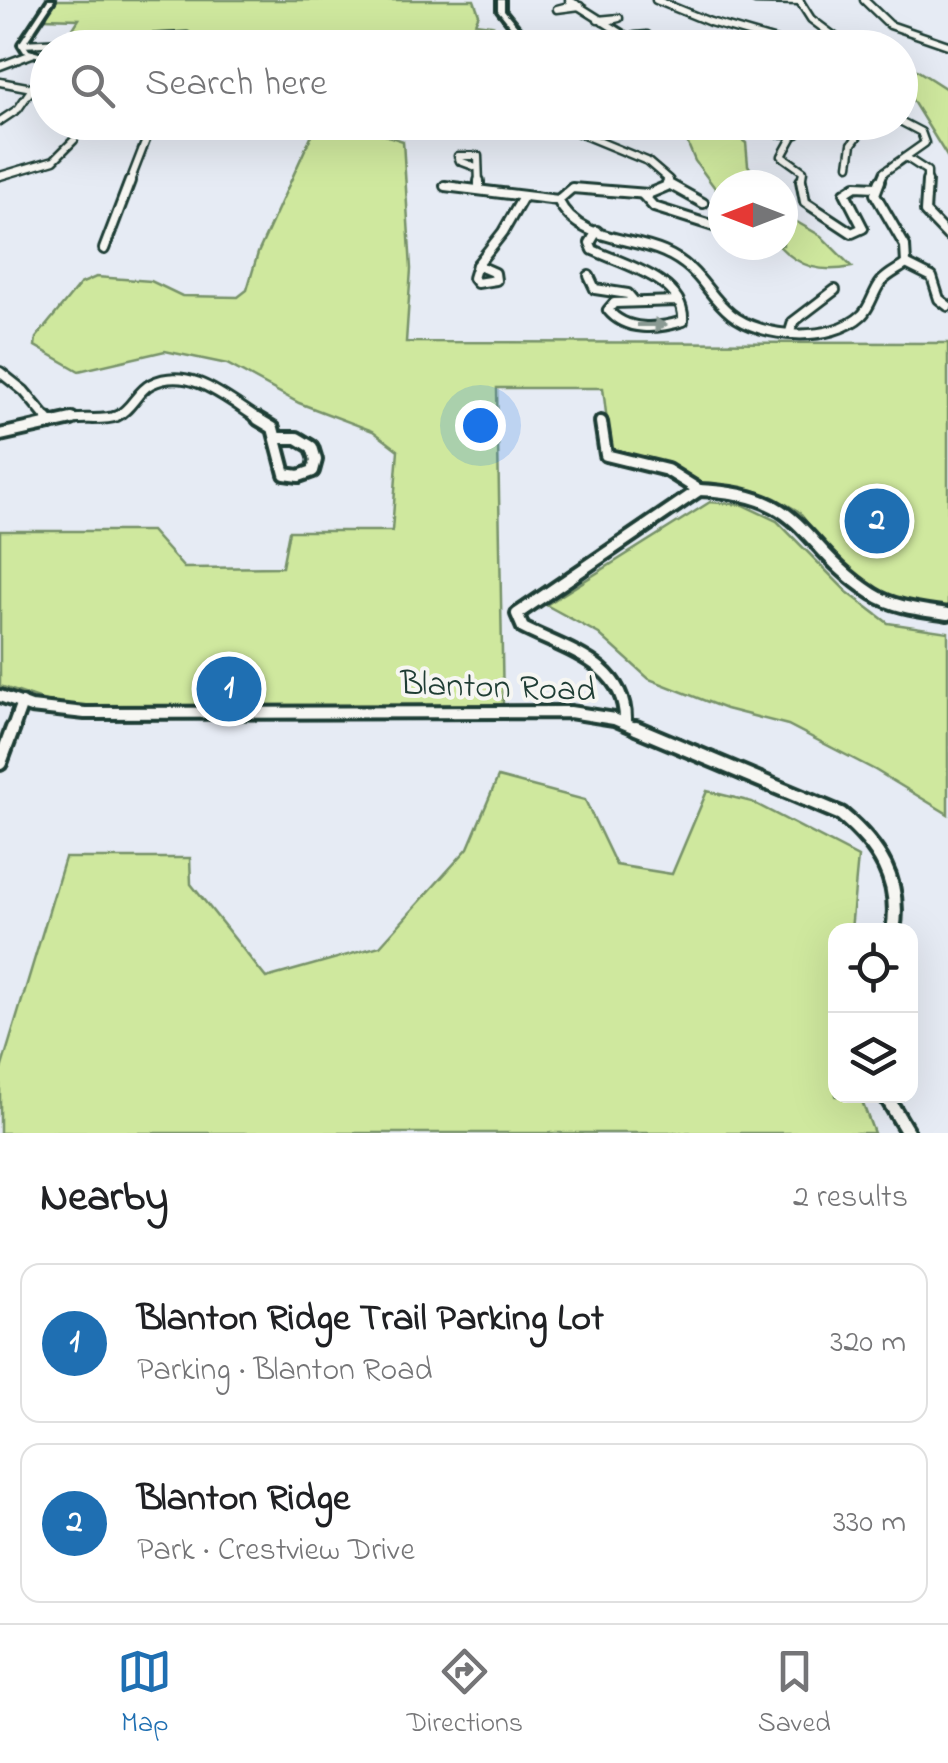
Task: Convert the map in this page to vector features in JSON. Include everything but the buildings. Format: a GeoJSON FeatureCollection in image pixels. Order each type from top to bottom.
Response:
{"type":"FeatureCollection","features":[{"type":"Feature","properties":{"kind":"street"},"geometry":{"type":"LineString","coordinates":[[31,30],[50,0]]}},
{"type":"Feature","properties":{"kind":"street"},"geometry":{"type":"LineString","coordinates":[[501,0],[501,10],[519,30]]}},
{"type":"Feature","properties":{"kind":"street"},"geometry":{"type":"LineString","coordinates":[[570,0],[613,30]]}},
{"type":"Feature","properties":{"kind":"street"},"geometry":{"type":"LineString","coordinates":[[656,0],[738,30]]}},
{"type":"Feature","properties":{"kind":"street"},"geometry":{"type":"LineString","coordinates":[[756,0],[800,1],[812,20],[826,30]]}},
{"type":"Feature","properties":{"kind":"street"},"geometry":{"type":"LineString","coordinates":[[864,0],[884,22],[902,30]]}},
{"type":"Feature","properties":{"kind":"street"},"geometry":{"type":"LineString","coordinates":[[579,5],[588,2]]}},
{"type":"Feature","properties":{"kind":"street"},"geometry":{"type":"LineString","coordinates":[[22,44],[30,31]]}},
{"type":"Feature","properties":{"kind":"street"},"geometry":{"type":"LineString","coordinates":[[918,37],[948,44]]}},
{"type":"Feature","properties":{"kind":"street"},"geometry":{"type":"LineString","coordinates":[[22,44],[30,44]]}},
{"type":"Feature","properties":{"kind":"street"},"geometry":{"type":"LineString","coordinates":[[22,44],[30,52]]}},
{"type":"Feature","properties":{"kind":"street"},"geometry":{"type":"LineString","coordinates":[[0,66],[30,55]]}},
{"type":"Feature","properties":{"kind":"street"},"geometry":{"type":"LineString","coordinates":[[0,82],[30,90],[18,108],[0,120]]}},
{"type":"Feature","properties":{"kind":"street"},"geometry":{"type":"LineString","coordinates":[[445,186],[479,187],[558,200],[570,218],[680,261],[704,280],[739,319],[790,332],[822,330],[858,318],[875,298],[883,280],[906,264],[908,249],[879,208],[876,187],[887,170],[921,148],[925,138],[918,129]]}},
{"type":"Feature","properties":{"kind":"street"},"geometry":{"type":"LineString","coordinates":[[0,176],[54,160],[74,140]]}},
{"type":"Feature","properties":{"kind":"street"},"geometry":{"type":"LineString","coordinates":[[104,248],[145,140]]}},
{"type":"Feature","properties":{"kind":"street"},"geometry":{"type":"LineString","coordinates":[[596,140],[647,161],[663,172],[667,184],[704,203]]}},
{"type":"Feature","properties":{"kind":"street"},"geometry":{"type":"LineString","coordinates":[[790,140],[783,151],[784,158],[804,173],[799,185],[804,205],[840,231],[857,234],[863,228],[848,207],[846,191],[860,185],[876,187]]}},
{"type":"Feature","properties":{"kind":"street"},"geometry":{"type":"LineString","coordinates":[[849,164],[855,140]]}},
{"type":"Feature","properties":{"kind":"street"},"geometry":{"type":"LineString","coordinates":[[907,158],[927,171],[924,206],[932,224],[948,236]]}},
{"type":"Feature","properties":{"kind":"street"},"geometry":{"type":"LineString","coordinates":[[476,167],[479,187]]}},
{"type":"Feature","properties":{"kind":"street"},"geometry":{"type":"LineString","coordinates":[[558,200],[562,192],[575,187],[642,194],[658,192],[667,184]]}},
{"type":"Feature","properties":{"kind":"street"},"geometry":{"type":"LineString","coordinates":[[642,194],[654,207],[708,224]]}},
{"type":"Feature","properties":{"kind":"street"},"geometry":{"type":"LineString","coordinates":[[476,264],[507,226],[522,196]]}},
{"type":"Feature","properties":{"kind":"street"},"geometry":{"type":"LineString","coordinates":[[597,231],[590,243],[592,250],[648,271],[677,300],[685,316],[677,324],[628,324],[611,316],[611,304],[633,300],[662,304],[677,300]]}},
{"type":"Feature","properties":{"kind":"street"},"geometry":{"type":"LineString","coordinates":[[906,264],[932,277],[940,301],[948,306]]}},
{"type":"Feature","properties":{"kind":"street"},"geometry":{"type":"LineString","coordinates":[[589,276],[595,289],[628,294],[633,300]]}},
{"type":"Feature","properties":{"kind":"street"},"geometry":{"type":"LineString","coordinates":[[790,332],[793,322],[835,290]]}},
{"type":"Feature","properties":{"kind":"street"},"geometry":{"type":"LineString","coordinates":[[0,372],[24,390],[52,424]]}},
{"type":"Feature","properties":{"kind":"street"},"geometry":{"type":"LineString","coordinates":[[0,435],[74,418],[114,417],[134,404],[148,386],[182,377],[194,379],[263,420],[279,438],[278,464],[285,474],[299,476],[312,471],[316,460],[312,447],[297,438],[279,438]]}},
{"type":"Feature","properties":{"kind":"street"},"geometry":{"type":"LineString","coordinates":[[601,422],[606,454],[667,470],[699,490],[742,493],[783,508],[803,524],[832,561],[872,594],[898,605],[948,614]]}},
{"type":"Feature","properties":{"kind":"street"},"geometry":{"type":"LineString","coordinates":[[625,722],[628,712],[624,697],[606,674],[576,651],[523,628],[516,614],[699,490]]}},
{"type":"Feature","properties":{"kind":"street","name":"Blanton Road"},"geometry":{"type":"LineString","coordinates":[[0,696],[22,704],[86,714],[570,712],[625,722],[842,814],[861,831],[890,871],[896,894],[894,923]]}},
{"type":"Feature","properties":{"kind":"street"},"geometry":{"type":"LineString","coordinates":[[0,763],[22,704]]}},
{"type":"Feature","properties":{"kind":"street"},"geometry":{"type":"LineString","coordinates":[[890,1103],[908,1133]]}},
{"type":"Feature","properties":{"kind":"green space"},"geometry":{"type":"Polygon","coordinates":[[[56,0],[474,0],[479,14],[475,23],[491,25],[481,30],[72,30],[79,19],[44,18],[56,0]]]}},
{"type":"Feature","properties":{"kind":"green space"},"geometry":{"type":"Polygon","coordinates":[[[918,71],[948,90],[948,158],[918,109],[918,71]]]}},
{"type":"Feature","properties":{"kind":"green space"},"geometry":{"type":"Polygon","coordinates":[[[309,140],[400,140],[411,269],[406,342],[948,343],[948,610],[899,602],[866,585],[834,557],[798,511],[775,498],[753,490],[705,486],[656,464],[611,455],[603,388],[497,388],[503,706],[91,707],[45,701],[0,686],[0,531],[151,531],[184,568],[282,567],[289,531],[392,531],[398,450],[373,431],[299,403],[227,364],[165,351],[79,371],[35,346],[36,338],[80,284],[96,277],[151,281],[182,296],[238,297],[247,290],[258,253],[309,140]]]}},
{"type":"Feature","properties":{"kind":"green space"},"geometry":{"type":"Polygon","coordinates":[[[686,140],[746,143],[751,170],[708,170],[708,179],[686,140]]]}},
{"type":"Feature","properties":{"kind":"green space"},"geometry":{"type":"Polygon","coordinates":[[[798,223],[821,236],[852,267],[812,267],[797,260],[798,223]]]}},
{"type":"Feature","properties":{"kind":"green space"},"geometry":{"type":"Polygon","coordinates":[[[710,502],[743,505],[777,521],[847,592],[888,623],[948,632],[948,814],[788,725],[726,709],[649,679],[599,634],[546,605],[710,502]]]}},
{"type":"Feature","properties":{"kind":"green space"},"geometry":{"type":"Polygon","coordinates":[[[498,777],[585,800],[616,865],[672,874],[707,791],[752,802],[858,857],[852,923],[828,923],[828,1103],[863,1103],[874,1133],[0,1133],[0,1073],[65,858],[190,858],[191,884],[266,978],[380,946],[468,848],[498,777]]]}},
{"type":"Feature","properties":{"kind":"place","name":"Blanton Ridge"},"geometry":{"type":"Point","coordinates":[877,521]}},
{"type":"Feature","properties":{"kind":"place","name":"Blanton Ridge Trail Parking Lot"},"geometry":{"type":"Point","coordinates":[229,689]}}]}
